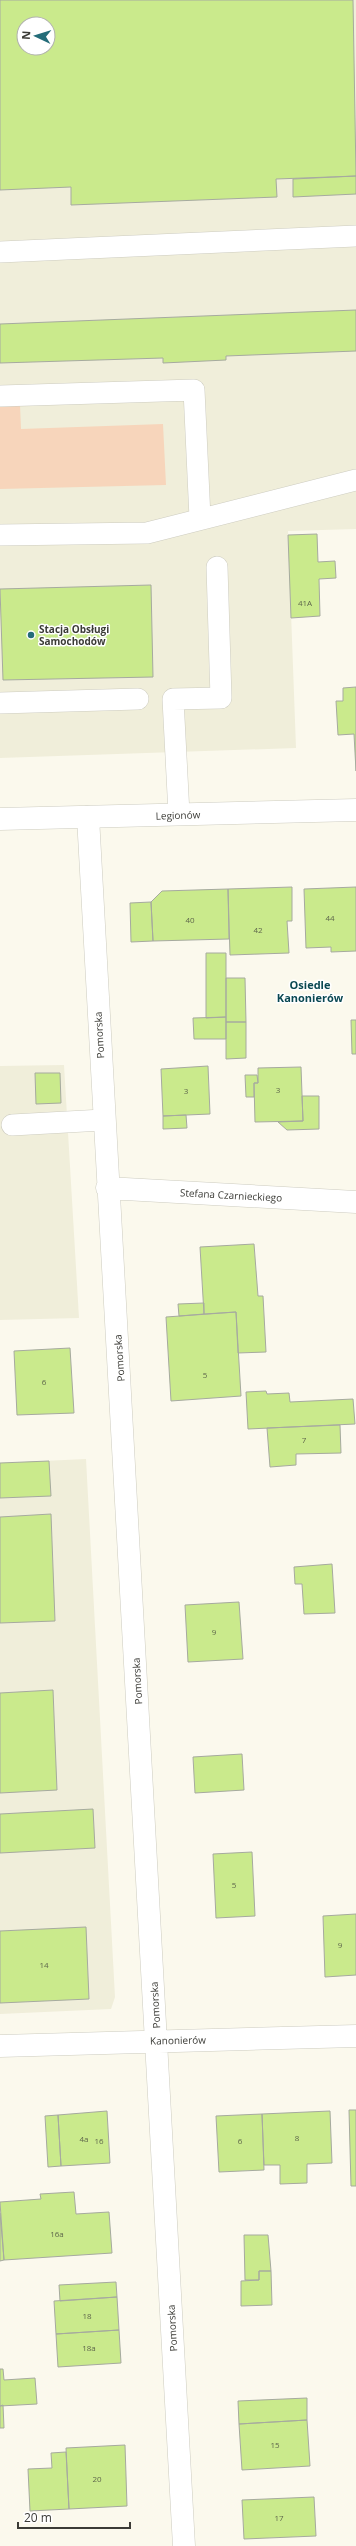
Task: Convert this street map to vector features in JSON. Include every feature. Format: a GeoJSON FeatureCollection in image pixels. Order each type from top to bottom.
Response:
{"type":"FeatureCollection","features":[{"type":"Feature","properties":{"kind":"street","name":"Legionów"},"geometry":{"type":"LineString","coordinates":[[0,819],[356,810]]}},
{"type":"Feature","properties":{"kind":"street","name":"Pomorska"},"geometry":{"type":"LineString","coordinates":[[88,817],[103,1120],[120,1368],[184,2546]]}},
{"type":"Feature","properties":{"kind":"street","name":"Stefana Czarnieckiego"},"geometry":{"type":"LineString","coordinates":[[107,1188],[356,1202]]}},
{"type":"Feature","properties":{"kind":"street","name":"Kanonierów"},"geometry":{"type":"LineString","coordinates":[[0,2046],[157,2040],[356,2036]]}},
{"type":"Feature","properties":{"kind":"lane"},"geometry":{"type":"LineString","coordinates":[[0,252],[356,236]]}},
{"type":"Feature","properties":{"kind":"lane"},"geometry":{"type":"LineString","coordinates":[[0,396],[194,390],[200,518]]}},
{"type":"Feature","properties":{"kind":"lane"},"geometry":{"type":"LineString","coordinates":[[0,535],[147,533],[200,518],[356,480]]}},
{"type":"Feature","properties":{"kind":"lane"},"geometry":{"type":"LineString","coordinates":[[179,814],[174,699],[221,698],[217,567]]}},
{"type":"Feature","properties":{"kind":"lane"},"geometry":{"type":"LineString","coordinates":[[0,703],[138,699]]}},
{"type":"Feature","properties":{"kind":"lane"},"geometry":{"type":"LineString","coordinates":[[12,1125],[103,1120]]}},
{"type":"Feature","properties":{"kind":"shaded area"},"geometry":{"type":"Polygon","coordinates":[[[0,0],[356,0],[356,529],[288,531],[296,748],[0,758],[0,0]]]}},
{"type":"Feature","properties":{"kind":"shaded area"},"geometry":{"type":"Polygon","coordinates":[[[20,405],[21,429],[163,424],[166,485],[0,489],[0,407],[20,405]]]}},
{"type":"Feature","properties":{"kind":"shaded area"},"geometry":{"type":"Polygon","coordinates":[[[64,1065],[79,1318],[0,1320],[0,1066],[64,1065]]]}},
{"type":"Feature","properties":{"kind":"shaded area"},"geometry":{"type":"Polygon","coordinates":[[[86,1459],[115,1997],[111,2009],[0,2014],[0,1463],[86,1459]]]}},
{"type":"Feature","properties":{"kind":"building"},"geometry":{"type":"Polygon","coordinates":[[[0,0],[353,0],[356,176],[276,179],[277,197],[71,205],[71,187],[0,190],[0,0]]]}},
{"type":"Feature","properties":{"kind":"building"},"geometry":{"type":"Polygon","coordinates":[[[356,176],[356,194],[293,197],[293,179],[356,176]]]}},
{"type":"Feature","properties":{"kind":"building"},"geometry":{"type":"Polygon","coordinates":[[[356,310],[356,351],[226,356],[226,360],[163,363],[163,358],[0,363],[0,324],[356,310]]]}},
{"type":"Feature","properties":{"kind":"building"},"geometry":{"type":"Polygon","coordinates":[[[317,534],[318,562],[335,561],[336,578],[319,579],[320,616],[291,618],[288,535],[317,534]]]}},
{"type":"Feature","properties":{"kind":"building"},"geometry":{"type":"Polygon","coordinates":[[[151,585],[153,677],[3,680],[0,589],[151,585]]]}},
{"type":"Feature","properties":{"kind":"building"},"geometry":{"type":"Polygon","coordinates":[[[356,687],[356,771],[354,734],[338,735],[336,701],[343,701],[343,688],[356,687]]]}},
{"type":"Feature","properties":{"kind":"building"},"geometry":{"type":"Polygon","coordinates":[[[292,887],[292,921],[287,921],[289,953],[230,955],[228,889],[292,887]]]}},
{"type":"Feature","properties":{"kind":"building"},"geometry":{"type":"Polygon","coordinates":[[[356,887],[356,951],[331,952],[331,947],[306,948],[304,889],[356,887]]]}},
{"type":"Feature","properties":{"kind":"building"},"geometry":{"type":"Polygon","coordinates":[[[228,889],[229,939],[153,941],[151,902],[162,891],[228,889]]]}},
{"type":"Feature","properties":{"kind":"building"},"geometry":{"type":"Polygon","coordinates":[[[151,902],[153,941],[131,942],[130,903],[151,902]]]}},
{"type":"Feature","properties":{"kind":"building"},"geometry":{"type":"Polygon","coordinates":[[[206,953],[226,953],[226,1017],[206,1018],[206,953]]]}},
{"type":"Feature","properties":{"kind":"building"},"geometry":{"type":"Polygon","coordinates":[[[226,978],[245,978],[246,1022],[226,1022],[226,978]]]}},
{"type":"Feature","properties":{"kind":"building"},"geometry":{"type":"Polygon","coordinates":[[[226,1017],[226,1039],[194,1039],[193,1018],[226,1017]]]}},
{"type":"Feature","properties":{"kind":"building"},"geometry":{"type":"Polygon","coordinates":[[[351,1020],[356,1020],[356,1054],[352,1054],[351,1020]]]}},
{"type":"Feature","properties":{"kind":"building"},"geometry":{"type":"Polygon","coordinates":[[[226,1022],[246,1022],[246,1058],[226,1059],[226,1022]]]}},
{"type":"Feature","properties":{"kind":"building"},"geometry":{"type":"Polygon","coordinates":[[[208,1066],[210,1114],[163,1116],[161,1069],[208,1066]]]}},
{"type":"Feature","properties":{"kind":"building"},"geometry":{"type":"Polygon","coordinates":[[[301,1067],[303,1121],[255,1122],[254,1083],[258,1083],[258,1068],[301,1067]]]}},
{"type":"Feature","properties":{"kind":"building"},"geometry":{"type":"Polygon","coordinates":[[[35,1073],[60,1073],[61,1103],[36,1104],[35,1073]]]}},
{"type":"Feature","properties":{"kind":"building"},"geometry":{"type":"Polygon","coordinates":[[[245,1075],[257,1075],[258,1083],[254,1083],[254,1097],[246,1097],[245,1075]]]}},
{"type":"Feature","properties":{"kind":"building"},"geometry":{"type":"Polygon","coordinates":[[[302,1096],[319,1096],[319,1129],[287,1130],[278,1122],[303,1121],[302,1096]]]}},
{"type":"Feature","properties":{"kind":"building"},"geometry":{"type":"Polygon","coordinates":[[[186,1115],[187,1128],[163,1129],[163,1116],[186,1115]]]}},
{"type":"Feature","properties":{"kind":"building"},"geometry":{"type":"Polygon","coordinates":[[[254,1244],[258,1296],[263,1296],[266,1352],[238,1353],[236,1312],[204,1314],[200,1247],[254,1244]]]}},
{"type":"Feature","properties":{"kind":"building"},"geometry":{"type":"Polygon","coordinates":[[[204,1303],[204,1314],[179,1316],[178,1304],[204,1303]]]}},
{"type":"Feature","properties":{"kind":"building"},"geometry":{"type":"Polygon","coordinates":[[[236,1312],[241,1396],[171,1401],[166,1317],[236,1312]]]}},
{"type":"Feature","properties":{"kind":"building"},"geometry":{"type":"Polygon","coordinates":[[[70,1348],[74,1413],[17,1415],[14,1351],[70,1348]]]}},
{"type":"Feature","properties":{"kind":"building"},"geometry":{"type":"Polygon","coordinates":[[[266,1391],[267,1394],[289,1393],[290,1402],[353,1399],[355,1424],[248,1429],[246,1392],[266,1391]]]}},
{"type":"Feature","properties":{"kind":"building"},"geometry":{"type":"Polygon","coordinates":[[[340,1425],[341,1453],[296,1454],[296,1465],[270,1467],[267,1428],[340,1425]]]}},
{"type":"Feature","properties":{"kind":"building"},"geometry":{"type":"Polygon","coordinates":[[[49,1461],[51,1496],[0,1498],[0,1463],[49,1461]]]}},
{"type":"Feature","properties":{"kind":"building"},"geometry":{"type":"Polygon","coordinates":[[[51,1514],[55,1621],[0,1623],[0,1517],[51,1514]]]}},
{"type":"Feature","properties":{"kind":"building"},"geometry":{"type":"Polygon","coordinates":[[[332,1564],[335,1613],[304,1614],[302,1584],[295,1584],[294,1567],[332,1564]]]}},
{"type":"Feature","properties":{"kind":"building"},"geometry":{"type":"Polygon","coordinates":[[[239,1602],[243,1659],[188,1662],[185,1605],[239,1602]]]}},
{"type":"Feature","properties":{"kind":"building"},"geometry":{"type":"Polygon","coordinates":[[[53,1690],[57,1790],[0,1793],[0,1693],[53,1690]]]}},
{"type":"Feature","properties":{"kind":"building"},"geometry":{"type":"Polygon","coordinates":[[[242,1754],[244,1790],[195,1793],[193,1757],[242,1754]]]}},
{"type":"Feature","properties":{"kind":"building"},"geometry":{"type":"Polygon","coordinates":[[[93,1809],[95,1848],[0,1853],[0,1814],[93,1809]]]}},
{"type":"Feature","properties":{"kind":"building"},"geometry":{"type":"Polygon","coordinates":[[[252,1852],[255,1916],[216,1918],[213,1854],[252,1852]]]}},
{"type":"Feature","properties":{"kind":"building"},"geometry":{"type":"Polygon","coordinates":[[[356,1914],[356,1975],[325,1977],[323,1916],[356,1914]]]}},
{"type":"Feature","properties":{"kind":"building"},"geometry":{"type":"Polygon","coordinates":[[[86,1927],[89,1999],[0,2003],[0,1931],[86,1927]]]}},
{"type":"Feature","properties":{"kind":"building"},"geometry":{"type":"Polygon","coordinates":[[[349,2110],[356,2110],[356,2186],[351,2186],[349,2110]]]}},
{"type":"Feature","properties":{"kind":"building"},"geometry":{"type":"Polygon","coordinates":[[[107,2111],[110,2163],[61,2166],[58,2115],[107,2111]]]}},
{"type":"Feature","properties":{"kind":"building"},"geometry":{"type":"Polygon","coordinates":[[[330,2111],[332,2163],[307,2164],[307,2183],[280,2184],[280,2165],[264,2165],[262,2114],[330,2111]]]}},
{"type":"Feature","properties":{"kind":"building"},"geometry":{"type":"Polygon","coordinates":[[[262,2114],[264,2170],[219,2172],[216,2116],[262,2114]]]}},
{"type":"Feature","properties":{"kind":"building"},"geometry":{"type":"Polygon","coordinates":[[[58,2115],[61,2166],[48,2167],[45,2116],[58,2115]]]}},
{"type":"Feature","properties":{"kind":"building"},"geometry":{"type":"Polygon","coordinates":[[[74,2192],[76,2214],[109,2212],[112,2253],[4,2260],[0,2202],[41,2199],[40,2194],[74,2192]]]}},
{"type":"Feature","properties":{"kind":"building"},"geometry":{"type":"Polygon","coordinates":[[[0,2213],[4,2260],[0,2261],[0,2213]]]}},
{"type":"Feature","properties":{"kind":"building"},"geometry":{"type":"Polygon","coordinates":[[[244,2235],[268,2235],[271,2271],[259,2271],[259,2280],[245,2280],[244,2235]]]}},
{"type":"Feature","properties":{"kind":"building"},"geometry":{"type":"Polygon","coordinates":[[[259,2271],[271,2271],[272,2305],[241,2306],[241,2281],[259,2280],[259,2271]]]}},
{"type":"Feature","properties":{"kind":"building"},"geometry":{"type":"Polygon","coordinates":[[[116,2282],[117,2297],[60,2301],[59,2285],[116,2282]]]}},
{"type":"Feature","properties":{"kind":"building"},"geometry":{"type":"Polygon","coordinates":[[[117,2297],[119,2330],[56,2334],[54,2301],[117,2297]]]}},
{"type":"Feature","properties":{"kind":"building"},"geometry":{"type":"Polygon","coordinates":[[[119,2330],[121,2363],[58,2367],[56,2334],[119,2330]]]}},
{"type":"Feature","properties":{"kind":"building"},"geometry":{"type":"Polygon","coordinates":[[[0,2369],[3,2369],[4,2380],[35,2378],[37,2404],[0,2406],[0,2369]]]}},
{"type":"Feature","properties":{"kind":"building"},"geometry":{"type":"Polygon","coordinates":[[[307,2398],[307,2420],[239,2424],[238,2401],[307,2398]]]}},
{"type":"Feature","properties":{"kind":"building"},"geometry":{"type":"Polygon","coordinates":[[[3,2405],[4,2428],[0,2428],[0,2406],[3,2405]]]}},
{"type":"Feature","properties":{"kind":"building"},"geometry":{"type":"Polygon","coordinates":[[[307,2420],[310,2466],[242,2470],[239,2424],[307,2420]]]}},
{"type":"Feature","properties":{"kind":"building"},"geometry":{"type":"Polygon","coordinates":[[[125,2445],[127,2506],[69,2509],[66,2448],[125,2445]]]}},
{"type":"Feature","properties":{"kind":"building"},"geometry":{"type":"Polygon","coordinates":[[[66,2452],[69,2509],[30,2511],[28,2469],[52,2468],[51,2453],[66,2452]]]}},
{"type":"Feature","properties":{"kind":"building"},"geometry":{"type":"Polygon","coordinates":[[[314,2497],[316,2536],[244,2539],[242,2500],[314,2497]]]}},
{"type":"Feature","properties":{"kind":"place","name":"Stacja Obsługi Samochodów"},"geometry":{"type":"Point","coordinates":[31,635]}},
{"type":"Feature","properties":{"kind":"district","name":"Osiedle Kanonierów"},"geometry":{"type":"Point","coordinates":[310,991]}}]}
